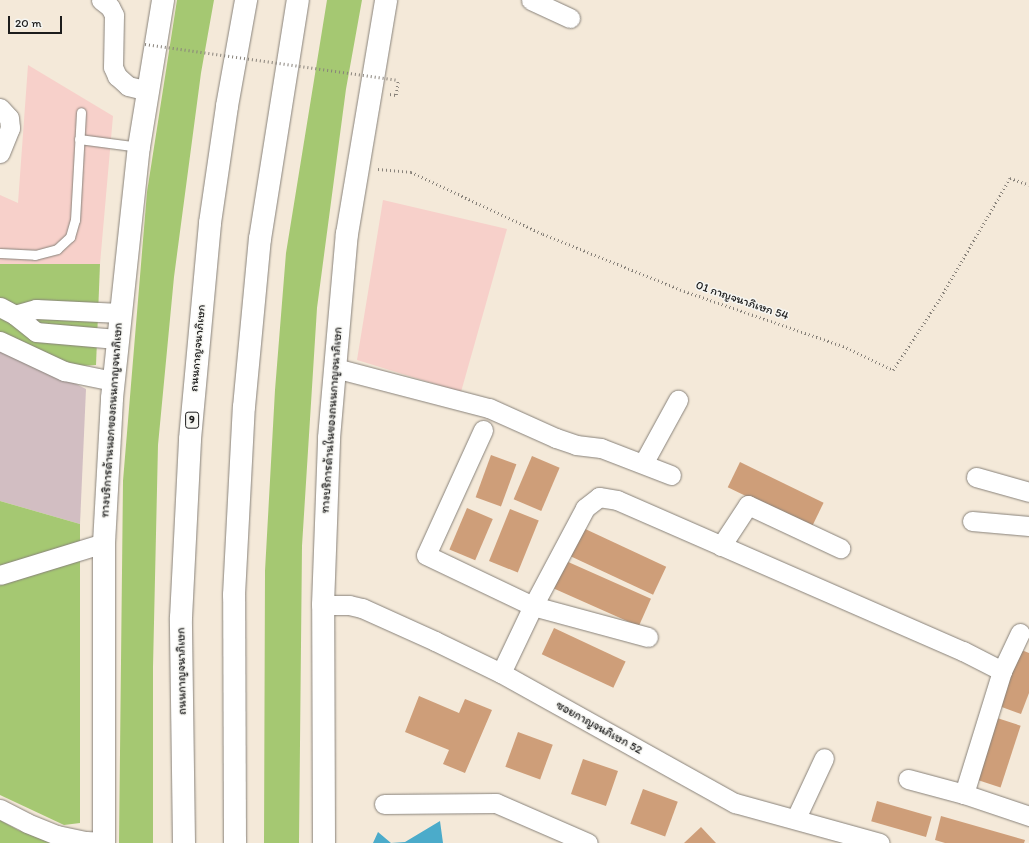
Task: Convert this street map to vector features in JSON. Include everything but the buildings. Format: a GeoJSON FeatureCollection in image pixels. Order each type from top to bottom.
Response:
{"type":"FeatureCollection","features":[{"type":"Feature","properties":{"kind":"main road","name":"ทางบริการด้านนอกของถนนกาญจนาภิเษก"},"geometry":{"type":"LineString","coordinates":[[104,842],[104,543],[113,381],[139,147],[162,0]]}},
{"type":"Feature","properties":{"kind":"main road","name":"ถนนกาญจนาภิเษก"},"geometry":{"type":"LineString","coordinates":[[184,843],[181,618],[190,439],[210,223],[227,106],[246,0]]}},
{"type":"Feature","properties":{"kind":"main road"},"geometry":{"type":"LineString","coordinates":[[235,843],[234,594],[244,407],[260,239],[298,0]]}},
{"type":"Feature","properties":{"kind":"main road","name":"ทางบริการด้านในของถนนกาญจนาภิเษก"},"geometry":{"type":"LineString","coordinates":[[324,843],[323,605],[328,467],[335,368],[346,241],[386,0]]}},
{"type":"Feature","properties":{"kind":"street"},"geometry":{"type":"LineString","coordinates":[[101,0],[110,7],[114,15],[113,67],[117,76],[128,86],[148,91]]}},
{"type":"Feature","properties":{"kind":"street"},"geometry":{"type":"LineString","coordinates":[[532,0],[570,18]]}},
{"type":"Feature","properties":{"kind":"street"},"geometry":{"type":"LineString","coordinates":[[0,108],[9,118],[10,128],[0,153]]}},
{"type":"Feature","properties":{"kind":"street"},"geometry":{"type":"LineString","coordinates":[[8,311],[36,309],[120,313]]}},
{"type":"Feature","properties":{"kind":"street"},"geometry":{"type":"LineString","coordinates":[[8,311],[36,332],[117,339]]}},
{"type":"Feature","properties":{"kind":"street"},"geometry":{"type":"LineString","coordinates":[[0,341],[64,371],[113,381]]}},
{"type":"Feature","properties":{"kind":"street"},"geometry":{"type":"LineString","coordinates":[[335,368],[489,408],[576,445],[601,448],[644,462],[671,474]]}},
{"type":"Feature","properties":{"kind":"street"},"geometry":{"type":"LineString","coordinates":[[644,462],[678,400]]}},
{"type":"Feature","properties":{"kind":"street"},"geometry":{"type":"LineString","coordinates":[[483,430],[426,554],[533,606],[648,637]]}},
{"type":"Feature","properties":{"kind":"street"},"geometry":{"type":"LineString","coordinates":[[976,477],[1029,492]]}},
{"type":"Feature","properties":{"kind":"street"},"geometry":{"type":"LineString","coordinates":[[501,673],[533,606],[585,508],[599,497],[617,500],[963,651],[1002,671]]}},
{"type":"Feature","properties":{"kind":"street"},"geometry":{"type":"LineString","coordinates":[[721,546],[748,505],[840,548]]}},
{"type":"Feature","properties":{"kind":"street"},"geometry":{"type":"LineString","coordinates":[[972,521],[1029,526]]}},
{"type":"Feature","properties":{"kind":"street"},"geometry":{"type":"LineString","coordinates":[[0,575],[104,543]]}},
{"type":"Feature","properties":{"kind":"street","name":"ซอยกาญจนภิเษก 52"},"geometry":{"type":"LineString","coordinates":[[323,605],[349,604],[362,608],[501,673],[735,803],[796,818],[880,843]]}},
{"type":"Feature","properties":{"kind":"street"},"geometry":{"type":"LineString","coordinates":[[964,794],[1002,671],[1020,633]]}},
{"type":"Feature","properties":{"kind":"street"},"geometry":{"type":"LineString","coordinates":[[796,818],[824,758]]}},
{"type":"Feature","properties":{"kind":"street"},"geometry":{"type":"LineString","coordinates":[[908,779],[964,794],[1029,816]]}},
{"type":"Feature","properties":{"kind":"street"},"geometry":{"type":"LineString","coordinates":[[384,804],[496,803],[588,843]]}},
{"type":"Feature","properties":{"kind":"street"},"geometry":{"type":"LineString","coordinates":[[0,809],[27,823],[57,835],[86,841],[104,842]]}},
{"type":"Feature","properties":{"kind":"lane"},"geometry":{"type":"LineString","coordinates":[[0,253],[35,255],[57,250],[70,237],[75,220],[81,112]]}},
{"type":"Feature","properties":{"kind":"lane"},"geometry":{"type":"LineString","coordinates":[[80,138],[139,147]]}},
{"type":"Feature","properties":{"kind":"path"},"geometry":{"type":"LineString","coordinates":[[145,44],[398,80]]}},
{"type":"Feature","properties":{"kind":"path","name":"01 กาญจนาภิเษก 54"},"geometry":{"type":"LineString","coordinates":[[357,168],[411,172],[543,234],[684,291],[843,346],[893,370],[939,300],[1010,178],[1029,185]]}},
{"type":"Feature","properties":{"kind":"shaded area"},"geometry":{"type":"Polygon","coordinates":[[[28,65],[113,116],[100,264],[0,264],[0,195],[18,203],[28,65]]]}},
{"type":"Feature","properties":{"kind":"shaded area"},"geometry":{"type":"Polygon","coordinates":[[[383,200],[507,229],[461,392],[357,360],[383,200]]]}},
{"type":"Feature","properties":{"kind":"shaded area"},"geometry":{"type":"Polygon","coordinates":[[[0,346],[86,389],[80,524],[0,501],[0,346]]]}},
{"type":"Feature","properties":{"kind":"green space"},"geometry":{"type":"Polygon","coordinates":[[[177,0],[214,0],[201,73],[174,277],[158,445],[153,667],[153,843],[119,843],[123,481],[147,192],[177,0]]]}},
{"type":"Feature","properties":{"kind":"green space"},"geometry":{"type":"Polygon","coordinates":[[[327,0],[362,0],[346,89],[317,308],[302,546],[299,843],[264,843],[265,571],[275,390],[286,253],[327,0]]]}},
{"type":"Feature","properties":{"kind":"green space"},"geometry":{"type":"Polygon","coordinates":[[[0,264],[100,264],[96,365],[80,366],[44,355],[0,332],[0,264]]]}},
{"type":"Feature","properties":{"kind":"green space"},"geometry":{"type":"Polygon","coordinates":[[[0,501],[80,524],[80,823],[64,825],[0,795],[0,501]]]}},
{"type":"Feature","properties":{"kind":"green space"},"geometry":{"type":"Polygon","coordinates":[[[0,820],[18,830],[52,843],[0,843],[0,820]]]}},
{"type":"Feature","properties":{"kind":"water"},"geometry":{"type":"Polygon","coordinates":[[[440,821],[443,843],[391,843],[405,842],[440,821]]]}},
{"type":"Feature","properties":{"kind":"water"},"geometry":{"type":"Polygon","coordinates":[[[378,832],[391,843],[373,843],[378,832]]]}}]}
